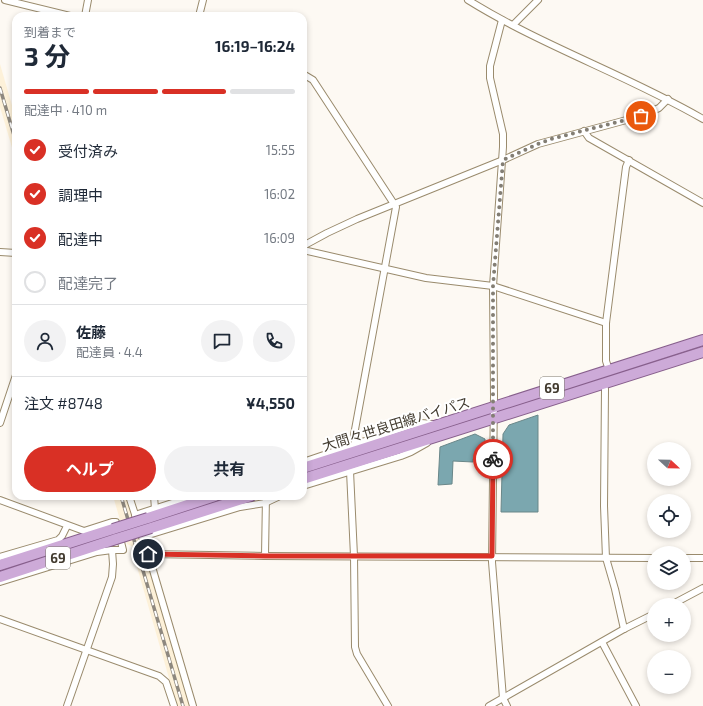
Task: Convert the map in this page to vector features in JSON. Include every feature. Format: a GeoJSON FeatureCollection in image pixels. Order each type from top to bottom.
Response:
{"type":"FeatureCollection","features":[{"type":"Feature","properties":{"kind":"main road","name":"大間々世良田線バイパス"},"geometry":{"type":"LineString","coordinates":[[307,467],[703,340]]}},
{"type":"Feature","properties":{"kind":"main road","name":"大間々世良田線バイパス"},"geometry":{"type":"LineString","coordinates":[[307,478],[493,420],[603,383],[703,352]]}},
{"type":"Feature","properties":{"kind":"main road","name":"69"},"geometry":{"type":"LineString","coordinates":[[0,565],[203,500]]}},
{"type":"Feature","properties":{"kind":"main road","name":"69"},"geometry":{"type":"LineString","coordinates":[[0,577],[238,500]]}},
{"type":"Feature","properties":{"kind":"street"},"geometry":{"type":"LineString","coordinates":[[5,0],[54,12]]}},
{"type":"Feature","properties":{"kind":"street"},"geometry":{"type":"LineString","coordinates":[[86,12],[88,0]]}},
{"type":"Feature","properties":{"kind":"street"},"geometry":{"type":"LineString","coordinates":[[200,12],[203,0]]}},
{"type":"Feature","properties":{"kind":"street"},"geometry":{"type":"LineString","coordinates":[[468,0],[502,20],[668,99],[703,119]]}},
{"type":"Feature","properties":{"kind":"street"},"geometry":{"type":"LineString","coordinates":[[479,7],[482,0]]}},
{"type":"Feature","properties":{"kind":"street"},"geometry":{"type":"LineString","coordinates":[[513,25],[538,0]]}},
{"type":"Feature","properties":{"kind":"street"},"geometry":{"type":"LineString","coordinates":[[502,20],[492,58],[490,78],[503,134],[503,160],[493,286],[492,556],[503,698],[507,706]]}},
{"type":"Feature","properties":{"kind":"street"},"geometry":{"type":"LineString","coordinates":[[307,76],[313,80],[394,204],[395,210],[354,435],[355,444]]}},
{"type":"Feature","properties":{"kind":"street"},"geometry":{"type":"LineString","coordinates":[[307,246],[327,233],[358,218],[503,160],[538,144],[551,139],[584,132],[627,120],[659,108],[668,99]]}},
{"type":"Feature","properties":{"kind":"street"},"geometry":{"type":"LineString","coordinates":[[584,132],[589,138],[703,203]]}},
{"type":"Feature","properties":{"kind":"street"},"geometry":{"type":"LineString","coordinates":[[609,370],[606,361],[606,323],[626,167],[629,160]]}},
{"type":"Feature","properties":{"kind":"street"},"geometry":{"type":"LineString","coordinates":[[307,249],[426,278],[493,286],[606,323]]}},
{"type":"Feature","properties":{"kind":"street"},"geometry":{"type":"LineString","coordinates":[[0,252],[12,253]]}},
{"type":"Feature","properties":{"kind":"street"},"geometry":{"type":"LineString","coordinates":[[603,383],[605,389],[604,506],[606,558],[624,629]]}},
{"type":"Feature","properties":{"kind":"street"},"geometry":{"type":"LineString","coordinates":[[0,423],[12,387]]}},
{"type":"Feature","properties":{"kind":"street"},"geometry":{"type":"LineString","coordinates":[[307,461],[416,424],[439,424]]}},
{"type":"Feature","properties":{"kind":"street"},"geometry":{"type":"LineString","coordinates":[[307,485],[411,452],[433,438]]}},
{"type":"Feature","properties":{"kind":"street"},"geometry":{"type":"LineString","coordinates":[[350,471],[354,556],[355,647],[357,654],[388,706]]}},
{"type":"Feature","properties":{"kind":"street"},"geometry":{"type":"LineString","coordinates":[[0,500],[84,531],[116,522],[123,550],[97,552],[0,582]]}},
{"type":"Feature","properties":{"kind":"street"},"geometry":{"type":"LineString","coordinates":[[130,500],[148,554],[193,706]]}},
{"type":"Feature","properties":{"kind":"street"},"geometry":{"type":"LineString","coordinates":[[154,500],[155,509]]}},
{"type":"Feature","properties":{"kind":"street"},"geometry":{"type":"LineString","coordinates":[[135,515],[182,500]]}},
{"type":"Feature","properties":{"kind":"street"},"geometry":{"type":"LineString","coordinates":[[265,500],[265,556]]}},
{"type":"Feature","properties":{"kind":"street"},"geometry":{"type":"LineString","coordinates":[[142,537],[240,507],[265,503],[271,500]]}},
{"type":"Feature","properties":{"kind":"street"},"geometry":{"type":"LineString","coordinates":[[0,557],[58,540],[68,526]]}},
{"type":"Feature","properties":{"kind":"street"},"geometry":{"type":"LineString","coordinates":[[67,706],[112,577],[112,550]]}},
{"type":"Feature","properties":{"kind":"street"},"geometry":{"type":"LineString","coordinates":[[148,554],[647,558]]}},
{"type":"Feature","properties":{"kind":"street"},"geometry":{"type":"LineString","coordinates":[[691,558],[703,558]]}},
{"type":"Feature","properties":{"kind":"street"},"geometry":{"type":"LineString","coordinates":[[685,598],[702,590]]}},
{"type":"Feature","properties":{"kind":"street"},"geometry":{"type":"LineString","coordinates":[[489,706],[624,629],[647,618]]}},
{"type":"Feature","properties":{"kind":"street"},"geometry":{"type":"LineString","coordinates":[[0,619],[163,678],[166,682],[174,706]]}},
{"type":"Feature","properties":{"kind":"street"},"geometry":{"type":"LineString","coordinates":[[602,642],[636,706]]}},
{"type":"Feature","properties":{"kind":"shaded area"},"geometry":{"type":"Polygon","coordinates":[[[0,64],[12,105],[12,148],[0,107],[0,64]]]}},
{"type":"Feature","properties":{"kind":"shaded area"},"geometry":{"type":"Polygon","coordinates":[[[114,500],[129,500],[144,550],[142,551],[127,544],[114,500]]]}},
{"type":"Feature","properties":{"kind":"shaded area"},"geometry":{"type":"Polygon","coordinates":[[[133,553],[146,557],[190,706],[177,706],[133,553]]]}},
{"type":"Feature","properties":{"kind":"water"},"geometry":{"type":"Polygon","coordinates":[[[538,415],[538,512],[501,512],[503,434],[509,425],[538,415]]]}},
{"type":"Feature","properties":{"kind":"water"},"geometry":{"type":"Polygon","coordinates":[[[475,434],[485,439],[485,459],[473,459],[473,462],[453,461],[452,484],[438,485],[440,447],[475,434]]]}},
{"type":"Feature","properties":{"kind":"railway"},"geometry":{"type":"LineString","coordinates":[[0,88],[12,128]]}},
{"type":"Feature","properties":{"kind":"railway"},"geometry":{"type":"LineString","coordinates":[[122,500],[183,706]]}},
{"type":"Feature","properties":{"kind":"way so far"},"geometry":{"type":"LineString","coordinates":[[493,459],[493,286],[503,160],[551,139],[641,116]]}},
{"type":"Feature","properties":{"kind":"route"},"geometry":{"type":"LineString","coordinates":[[148,554],[265,556],[492,556],[493,459]]}}]}
